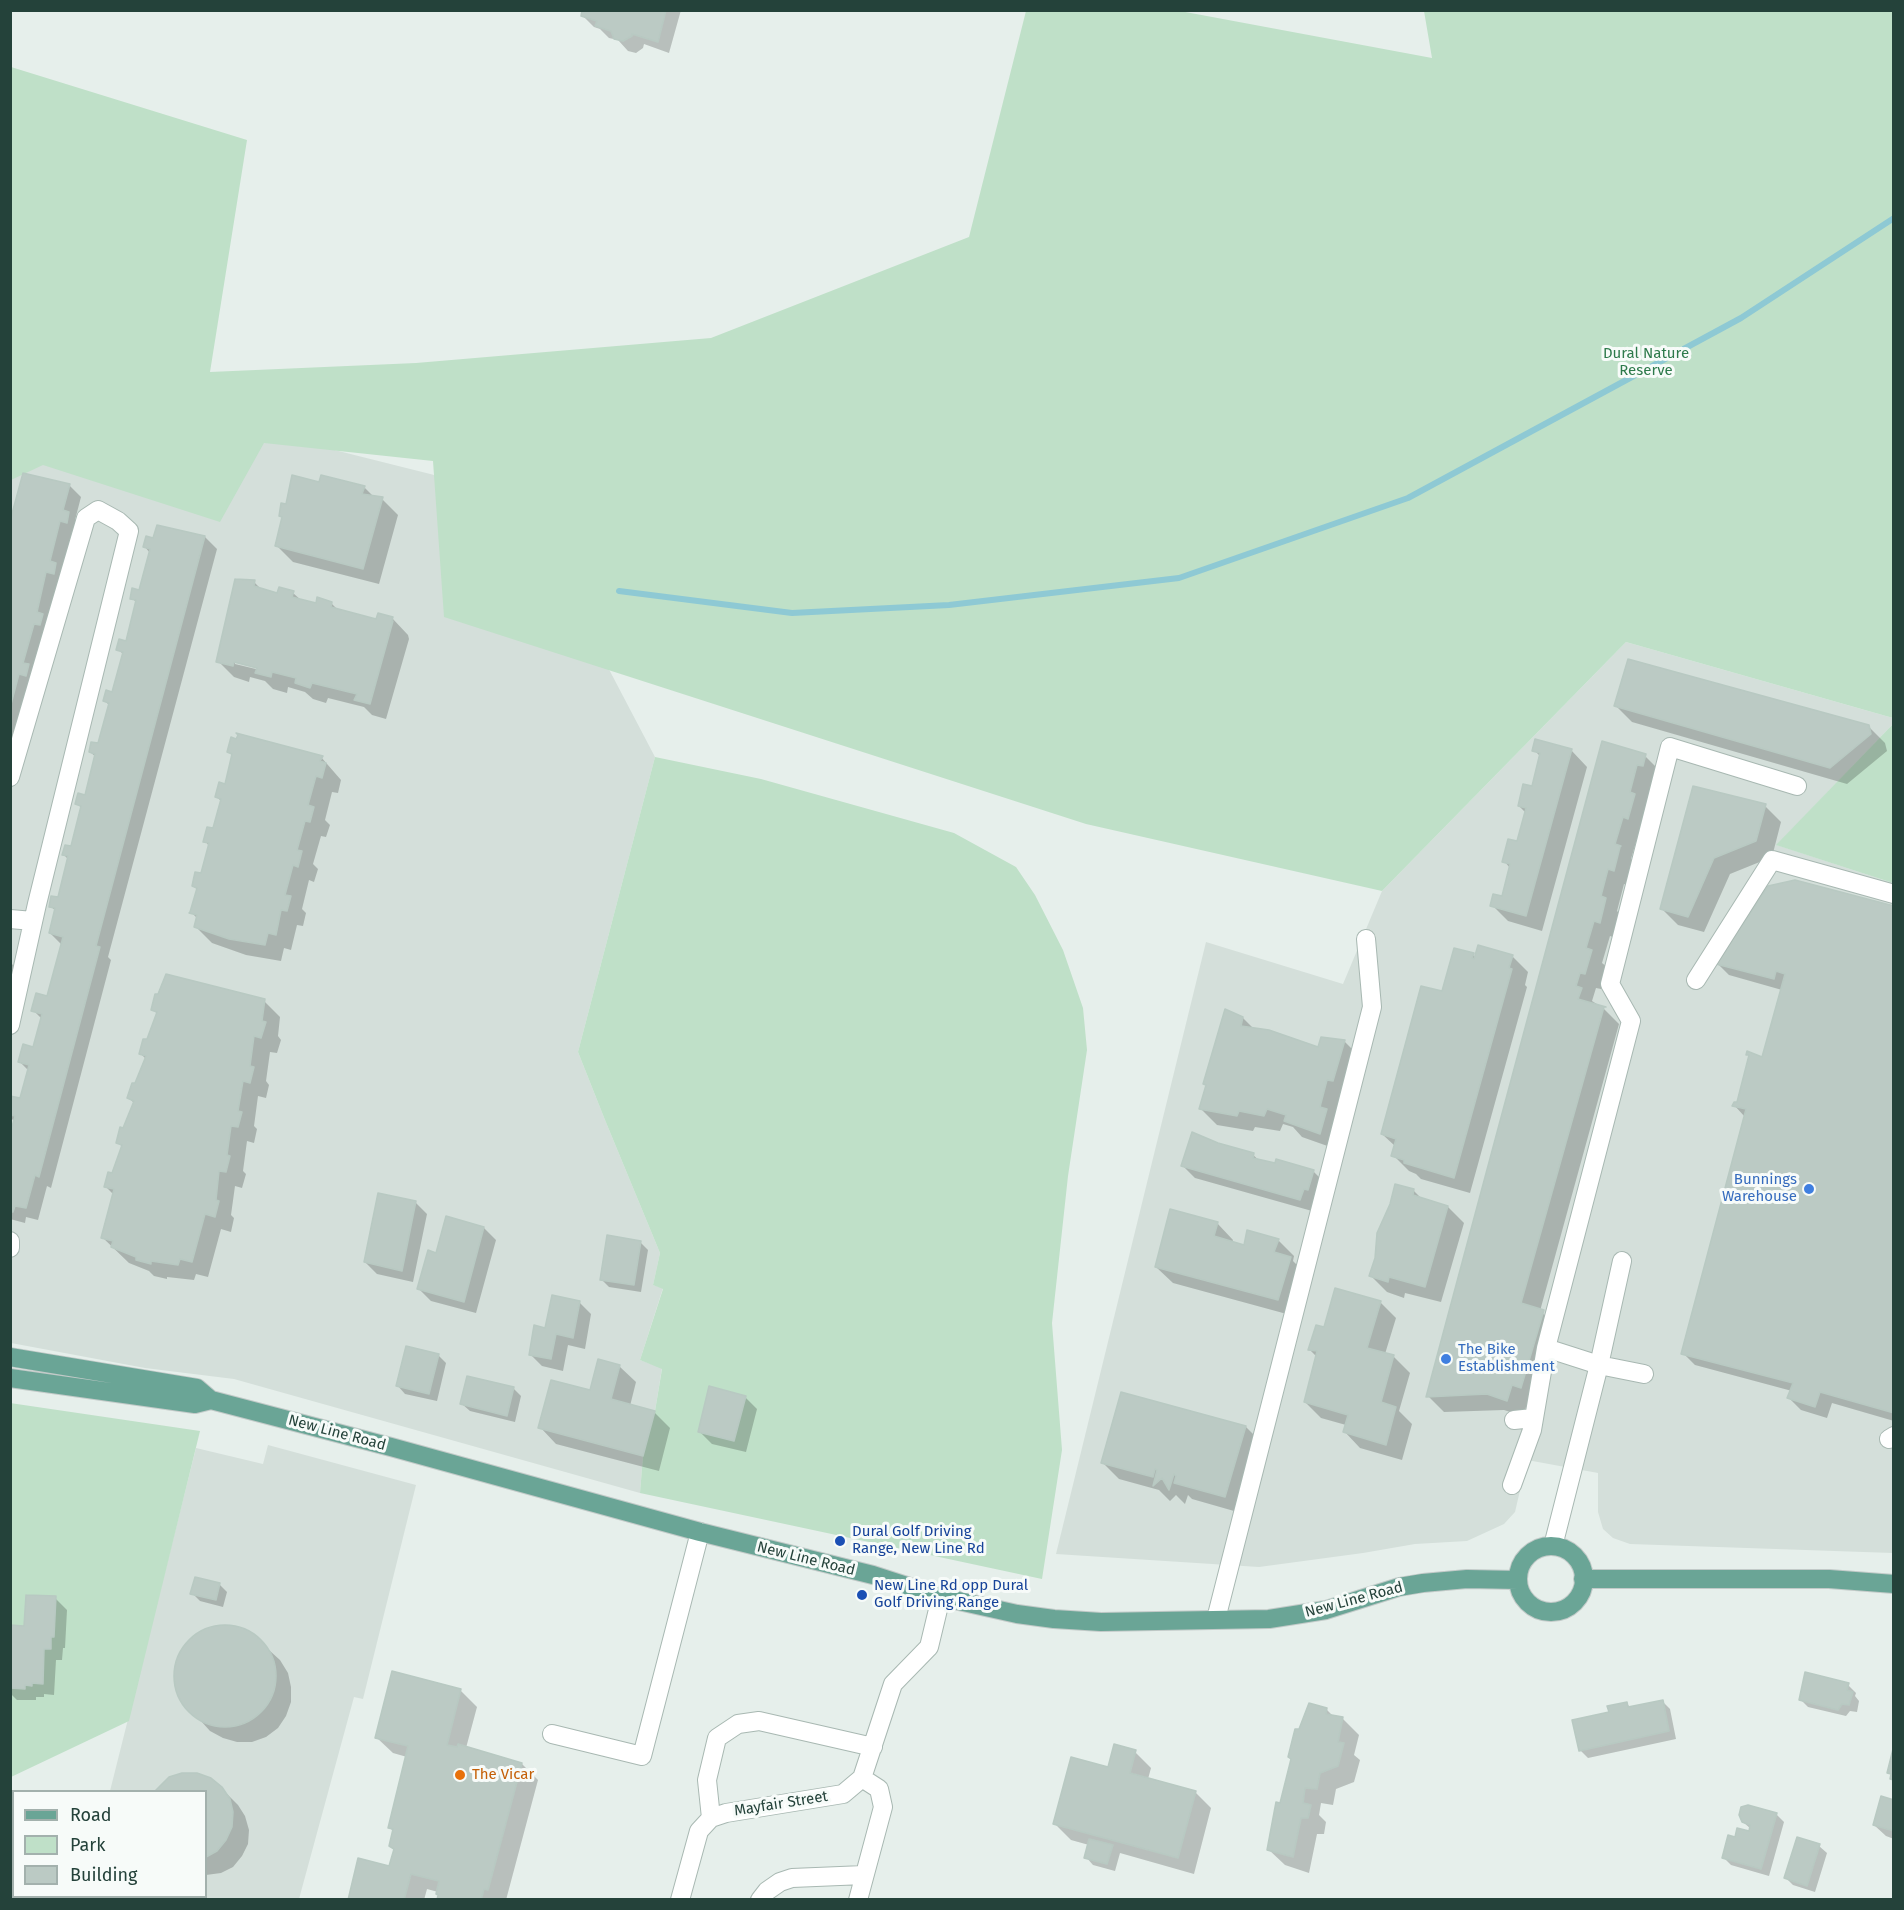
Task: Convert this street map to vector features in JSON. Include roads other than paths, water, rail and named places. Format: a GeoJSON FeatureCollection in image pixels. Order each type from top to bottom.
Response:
{"type":"FeatureCollection","features":[{"type":"Feature","properties":{"kind":"main road","name":"New Line Road"},"geometry":{"type":"LineString","coordinates":[[10,1357],[197,1388],[211,1400],[700,1532],[873,1575],[941,1597],[1017,1614],[1054,1619],[1144,1622],[1269,1619],[1334,1608],[1399,1587],[1423,1583],[1467,1579],[1518,1580]]}},
{"type":"Feature","properties":{"kind":"main road","name":"New Line Road"},"geometry":{"type":"LineString","coordinates":[[10,1378],[195,1404],[211,1400]]}},
{"type":"Feature","properties":{"kind":"main road"},"geometry":{"type":"LineString","coordinates":[[1553,1546],[1562,1548],[1578,1560],[1583,1579],[1576,1600],[1567,1608],[1557,1612],[1535,1608],[1526,1601],[1520,1591],[1518,1580],[1519,1569],[1524,1559],[1542,1547],[1553,1546]]}},
{"type":"Feature","properties":{"kind":"main road"},"geometry":{"type":"LineString","coordinates":[[1583,1579],[1829,1580],[1893,1584]]}},
{"type":"Feature","properties":{"kind":"lane"},"geometry":{"type":"LineString","coordinates":[[10,777],[86,518],[98,510],[118,521],[129,531],[33,921],[10,1025]]}},
{"type":"Feature","properties":{"kind":"lane"},"geometry":{"type":"LineString","coordinates":[[1512,1485],[1532,1430],[1546,1348],[1631,1021],[1610,984],[1670,747],[1797,786]]}},
{"type":"Feature","properties":{"kind":"lane"},"geometry":{"type":"LineString","coordinates":[[1696,981],[1772,860],[1893,894]]}},
{"type":"Feature","properties":{"kind":"lane"},"geometry":{"type":"LineString","coordinates":[[10,919],[33,921]]}},
{"type":"Feature","properties":{"kind":"lane"},"geometry":{"type":"LineString","coordinates":[[1216,1619],[1372,1006],[1366,939]]}},
{"type":"Feature","properties":{"kind":"lane"},"geometry":{"type":"LineString","coordinates":[[10,1241],[10,1248]]}},
{"type":"Feature","properties":{"kind":"lane"},"geometry":{"type":"LineString","coordinates":[[1553,1546],[1599,1365],[1622,1261]]}},
{"type":"Feature","properties":{"kind":"lane"},"geometry":{"type":"LineString","coordinates":[[1546,1348],[1599,1365],[1644,1374]]}},
{"type":"Feature","properties":{"kind":"lane"},"geometry":{"type":"LineString","coordinates":[[1514,1420],[1533,1418]]}},
{"type":"Feature","properties":{"kind":"lane"},"geometry":{"type":"LineString","coordinates":[[552,1734],[642,1756],[700,1532]]}},
{"type":"Feature","properties":{"kind":"lane"},"geometry":{"type":"LineString","coordinates":[[858,1899],[883,1807],[879,1789],[862,1778],[893,1684],[929,1647],[941,1597]]}},
{"type":"Feature","properties":{"kind":"lane"},"geometry":{"type":"LineString","coordinates":[[680,1899],[699,1831],[711,1818],[707,1780],[717,1738],[738,1724],[759,1721],[873,1747]]}},
{"type":"Feature","properties":{"kind":"lane","name":"Mayfair Street"},"geometry":{"type":"LineString","coordinates":[[711,1818],[726,1813],[843,1794],[862,1778]]}},
{"type":"Feature","properties":{"kind":"lane"},"geometry":{"type":"LineString","coordinates":[[759,1899],[780,1882],[792,1878],[864,1875]]}},
{"type":"Feature","properties":{"kind":"waterway"},"geometry":{"type":"LineString","coordinates":[[619,591],[792,613],[949,605],[1179,578],[1408,498],[1741,318],[1894,218]]}},
{"type":"Feature","properties":{"kind":"place","name":"Bunnings Warehouse"},"geometry":{"type":"Point","coordinates":[1809,1189]}},
{"type":"Feature","properties":{"kind":"place","name":"The Bike Establishment"},"geometry":{"type":"Point","coordinates":[1446,1359]}},
{"type":"Feature","properties":{"kind":"place","name":"Dural Golf Driving Range, New Line Rd"},"geometry":{"type":"Point","coordinates":[840,1541]}},
{"type":"Feature","properties":{"kind":"place","name":"New Line Rd opp Dural Golf Driving Range"},"geometry":{"type":"Point","coordinates":[862,1595]}},
{"type":"Feature","properties":{"kind":"place","name":"The Vicar"},"geometry":{"type":"Point","coordinates":[460,1775]}},
{"type":"Feature","properties":{"kind":"park label","name":"Dural Nature Reserve"},"geometry":{"type":"Point","coordinates":[1646,362]}}]}
